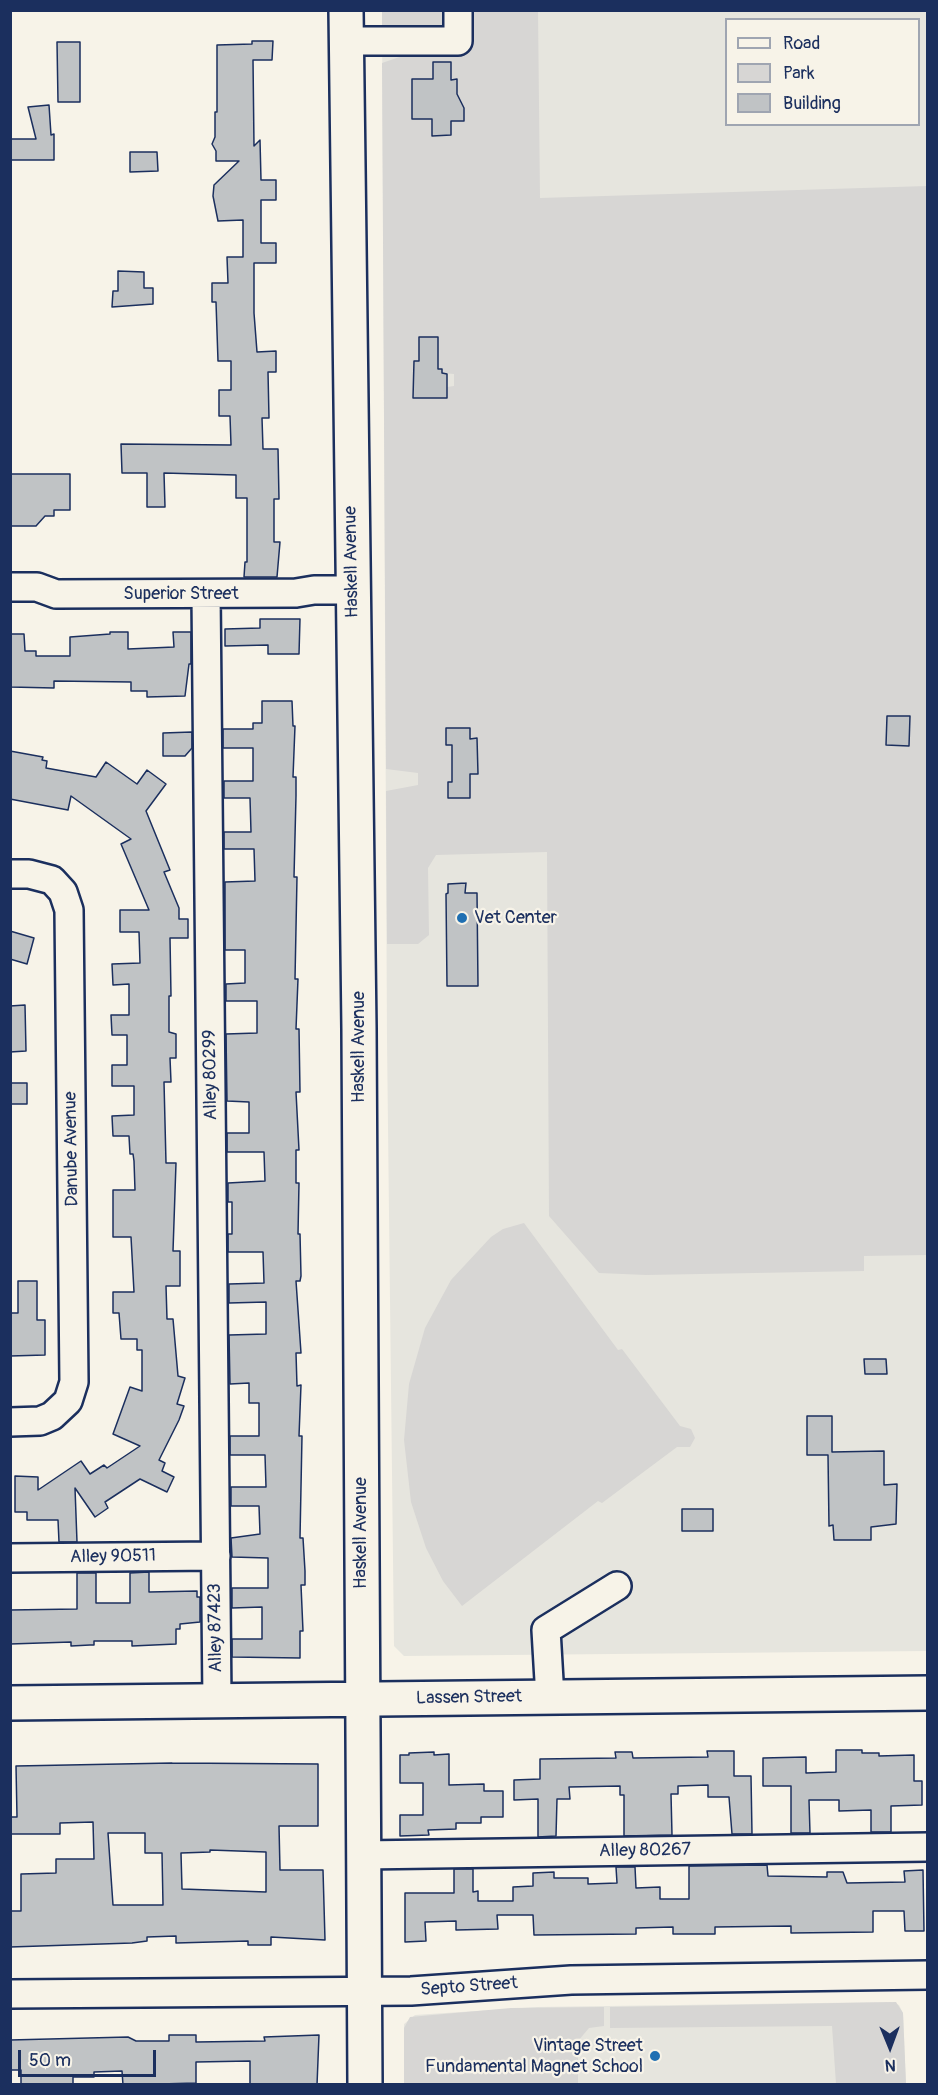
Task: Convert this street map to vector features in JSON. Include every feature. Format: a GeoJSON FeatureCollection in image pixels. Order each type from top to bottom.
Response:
{"type":"FeatureCollection","features":[{"type":"Feature","properties":{"kind":"main road","name":"Haskell Avenue"},"geometry":{"type":"LineString","coordinates":[[346,26],[359,1029],[365,2085]]}},
{"type":"Feature","properties":{"kind":"main road","name":"Lassen Street"},"geometry":{"type":"LineString","coordinates":[[10,1704],[927,1693]]}},
{"type":"Feature","properties":{"kind":"street"},"geometry":{"type":"LineString","coordinates":[[346,26],[458,41],[458,12]]}},
{"type":"Feature","properties":{"kind":"street","name":"Superior Street"},"geometry":{"type":"LineString","coordinates":[[10,587],[37,587],[56,594],[206,594],[352,590]]}},
{"type":"Feature","properties":{"kind":"street","name":"Alley 80299"},"geometry":{"type":"LineString","coordinates":[[206,594],[216,1556]]}},
{"type":"Feature","properties":{"kind":"street","name":"Danube Avenue"},"geometry":{"type":"LineString","coordinates":[[10,874],[38,875],[57,884],[67,902],[74,1382],[68,1401],[57,1412],[40,1421],[10,1422]]}},
{"type":"Feature","properties":{"kind":"street","name":"Alley 90511"},"geometry":{"type":"LineString","coordinates":[[10,1558],[216,1556]]}},
{"type":"Feature","properties":{"kind":"street","name":"Alley 87423"},"geometry":{"type":"LineString","coordinates":[[216,1556],[217,1701]]}},
{"type":"Feature","properties":{"kind":"street"},"geometry":{"type":"LineString","coordinates":[[550,1698],[546,1630],[617,1586]]}},
{"type":"Feature","properties":{"kind":"street","name":"Alley 80267"},"geometry":{"type":"LineString","coordinates":[[362,1855],[927,1847]]}},
{"type":"Feature","properties":{"kind":"street"},"geometry":{"type":"LineString","coordinates":[[927,1976],[927,1988]]}},
{"type":"Feature","properties":{"kind":"street","name":"Septo Street"},"geometry":{"type":"LineString","coordinates":[[10,1994],[411,1991],[571,1980],[927,1976]]}},
{"type":"Feature","properties":{"kind":"shaded area"},"geometry":{"type":"Polygon","coordinates":[[[382,11],[927,11],[927,1651],[404,1656],[394,1646],[387,1040],[382,11]]]}},
{"type":"Feature","properties":{"kind":"shaded area","name":"Vintage Street Fundamental Magnet School"},"geometry":{"type":"Polygon","coordinates":[[[891,2002],[899,2005],[903,2013],[906,2084],[404,2084],[404,2024],[415,2015],[537,2007],[891,2002]]]}},
{"type":"Feature","properties":{"kind":"green space"},"geometry":{"type":"Polygon","coordinates":[[[382,11],[538,11],[540,198],[927,186],[927,1255],[864,1256],[864,1271],[646,1275],[599,1273],[549,1216],[547,852],[436,855],[428,868],[429,935],[418,944],[387,944],[386,791],[418,785],[418,773],[386,769],[382,63],[423,49],[423,35],[382,27],[382,11]],[[433,62],[433,79],[412,79],[412,119],[432,119],[432,136],[451,135],[451,121],[464,121],[464,108],[457,94],[456,80],[451,80],[451,62],[433,62]],[[419,337],[419,361],[414,361],[413,397],[446,398],[447,387],[454,386],[454,374],[442,373],[438,369],[419,337]],[[446,728],[446,744],[452,745],[452,782],[448,782],[448,798],[470,798],[470,774],[478,773],[477,739],[470,739],[469,728],[446,728]]]}},
{"type":"Feature","properties":{"kind":"green space"},"geometry":{"type":"Polygon","coordinates":[[[524,1223],[618,1350],[622,1349],[680,1426],[691,1429],[695,1438],[690,1447],[677,1447],[602,1503],[598,1501],[462,1606],[443,1581],[426,1548],[411,1502],[404,1440],[409,1384],[425,1328],[451,1280],[491,1237],[503,1229],[524,1223]]]}},
{"type":"Feature","properties":{"kind":"green space"},"geometry":{"type":"Polygon","coordinates":[[[896,2002],[903,2013],[906,2084],[836,2084],[832,2026],[610,2028],[610,2007],[896,2002]]]}},
{"type":"Feature","properties":{"kind":"green space"},"geometry":{"type":"Polygon","coordinates":[[[604,2007],[604,2026],[589,2028],[578,2041],[578,2084],[404,2084],[404,2028],[410,2017],[511,2008],[604,2007]]]}},
{"type":"Feature","properties":{"kind":"building"},"geometry":{"type":"Polygon","coordinates":[[[252,41],[273,41],[272,60],[253,60],[254,146],[260,140],[261,180],[276,180],[276,200],[261,200],[261,243],[276,243],[276,263],[254,263],[254,313],[257,352],[276,351],[276,372],[268,372],[269,418],[262,418],[263,449],[278,449],[279,499],[274,499],[274,542],[280,542],[277,577],[244,577],[245,562],[247,562],[247,498],[236,498],[236,475],[164,473],[165,507],[147,507],[147,473],[122,473],[121,444],[231,445],[230,416],[219,416],[219,390],[231,390],[231,361],[218,361],[216,302],[212,302],[212,283],[228,283],[227,257],[243,257],[243,220],[218,221],[213,196],[214,185],[239,161],[216,161],[216,151],[212,144],[215,137],[215,112],[217,112],[217,45],[252,44],[252,41]]]}},
{"type":"Feature","properties":{"kind":"building"},"geometry":{"type":"Polygon","coordinates":[[[57,42],[80,42],[80,102],[58,102],[57,42]]]}},
{"type":"Feature","properties":{"kind":"building"},"geometry":{"type":"Polygon","coordinates":[[[433,62],[451,62],[451,80],[457,79],[457,94],[464,108],[464,121],[451,121],[451,135],[432,136],[432,119],[412,119],[412,79],[433,79],[433,62]]]}},
{"type":"Feature","properties":{"kind":"building"},"geometry":{"type":"Polygon","coordinates":[[[49,105],[51,135],[54,134],[54,160],[10,160],[10,139],[36,139],[28,107],[49,105]]]}},
{"type":"Feature","properties":{"kind":"building"},"geometry":{"type":"Polygon","coordinates":[[[130,152],[157,152],[158,171],[130,172],[130,152]]]}},
{"type":"Feature","properties":{"kind":"building"},"geometry":{"type":"Polygon","coordinates":[[[118,271],[144,272],[144,288],[153,288],[153,304],[112,307],[113,291],[118,291],[118,271]]]}},
{"type":"Feature","properties":{"kind":"building"},"geometry":{"type":"Polygon","coordinates":[[[419,337],[438,337],[438,369],[442,369],[442,373],[447,374],[447,398],[413,398],[414,361],[419,361],[419,337]]]}},
{"type":"Feature","properties":{"kind":"building"},"geometry":{"type":"Polygon","coordinates":[[[10,474],[70,474],[70,510],[54,510],[54,516],[45,516],[36,526],[10,526],[10,474]]]}},
{"type":"Feature","properties":{"kind":"building"},"geometry":{"type":"Polygon","coordinates":[[[260,619],[300,619],[299,654],[268,654],[268,645],[225,646],[225,629],[260,628],[260,619]]]}},
{"type":"Feature","properties":{"kind":"building"},"geometry":{"type":"Polygon","coordinates":[[[110,632],[128,632],[128,649],[174,647],[173,632],[191,632],[191,664],[189,664],[185,696],[147,697],[147,691],[131,691],[131,682],[54,681],[54,688],[10,687],[10,634],[24,634],[25,651],[36,651],[36,656],[70,656],[70,637],[110,634],[110,632]]]}},
{"type":"Feature","properties":{"kind":"building"},"geometry":{"type":"Polygon","coordinates":[[[262,701],[292,701],[293,726],[295,726],[294,877],[297,877],[295,979],[298,979],[296,1029],[299,1029],[300,1092],[296,1092],[299,1150],[296,1150],[296,1183],[299,1183],[298,1234],[300,1234],[301,1276],[300,1281],[296,1281],[301,1353],[296,1353],[297,1386],[301,1385],[300,1538],[303,1538],[305,1571],[305,1585],[301,1585],[303,1631],[300,1631],[300,1658],[232,1657],[232,1639],[262,1639],[262,1607],[232,1608],[232,1588],[268,1588],[268,1558],[232,1557],[231,1538],[260,1534],[259,1506],[231,1506],[231,1487],[266,1487],[265,1455],[230,1455],[230,1436],[259,1436],[259,1403],[249,1403],[249,1383],[230,1384],[229,1335],[266,1334],[266,1302],[229,1303],[229,1284],[264,1283],[263,1252],[228,1252],[228,1234],[232,1234],[232,1202],[228,1202],[228,1183],[265,1181],[264,1152],[227,1152],[227,1133],[249,1133],[249,1102],[227,1101],[226,1034],[257,1033],[257,1001],[226,1001],[226,984],[245,983],[245,950],[225,950],[225,882],[255,881],[254,849],[224,849],[224,832],[251,832],[250,798],[224,798],[224,781],[253,781],[253,748],[223,748],[223,729],[253,729],[253,723],[262,723],[262,701]]]}},
{"type":"Feature","properties":{"kind":"building"},"geometry":{"type":"Polygon","coordinates":[[[887,716],[910,716],[909,746],[886,745],[887,716]]]}},
{"type":"Feature","properties":{"kind":"building"},"geometry":{"type":"Polygon","coordinates":[[[446,728],[470,728],[470,739],[477,738],[478,774],[470,774],[470,798],[448,798],[448,782],[452,782],[452,745],[446,745],[446,728]]]}},
{"type":"Feature","properties":{"kind":"building"},"geometry":{"type":"Polygon","coordinates":[[[192,732],[192,748],[185,756],[163,756],[163,733],[192,732]]]}},
{"type":"Feature","properties":{"kind":"building"},"geometry":{"type":"Polygon","coordinates":[[[10,751],[43,757],[42,760],[47,761],[46,768],[96,777],[106,762],[137,784],[147,770],[166,784],[146,811],[170,870],[164,872],[179,908],[179,919],[188,919],[188,938],[170,938],[169,1032],[176,1034],[176,1058],[170,1058],[171,1082],[164,1082],[166,1163],[176,1163],[173,1251],[180,1251],[180,1286],[166,1286],[167,1319],[173,1319],[178,1376],[185,1378],[177,1404],[184,1406],[159,1460],[165,1463],[162,1471],[174,1477],[167,1492],[140,1479],[105,1502],[108,1508],[95,1517],[75,1488],[77,1542],[59,1542],[58,1520],[27,1520],[27,1512],[15,1512],[15,1476],[38,1477],[38,1490],[81,1461],[90,1474],[104,1465],[107,1468],[140,1446],[113,1434],[130,1387],[142,1391],[142,1350],[137,1350],[137,1339],[121,1339],[119,1313],[113,1313],[113,1292],[134,1292],[131,1237],[113,1237],[113,1190],[135,1190],[134,1161],[133,1154],[130,1154],[129,1136],[113,1136],[112,1116],[134,1115],[134,1086],[112,1086],[112,1065],[127,1065],[127,1035],[112,1035],[111,1015],[129,1015],[129,984],[113,985],[112,964],[140,963],[139,932],[120,932],[120,910],[149,910],[121,844],[131,839],[71,796],[68,810],[10,799],[10,751]]]}},
{"type":"Feature","properties":{"kind":"building","name":"Vet Center"},"geometry":{"type":"Polygon","coordinates":[[[466,883],[465,893],[477,893],[478,986],[447,986],[446,894],[448,884],[466,883]]]}},
{"type":"Feature","properties":{"kind":"building"},"geometry":{"type":"Polygon","coordinates":[[[10,931],[34,938],[27,964],[10,959],[10,931]]]}},
{"type":"Feature","properties":{"kind":"building"},"geometry":{"type":"Polygon","coordinates":[[[25,1005],[26,1051],[10,1052],[10,1006],[25,1005]]]}},
{"type":"Feature","properties":{"kind":"building"},"geometry":{"type":"Polygon","coordinates":[[[10,1083],[27,1083],[27,1104],[10,1104],[10,1083]]]}},
{"type":"Feature","properties":{"kind":"building"},"geometry":{"type":"Polygon","coordinates":[[[18,1281],[37,1281],[37,1320],[45,1320],[45,1355],[10,1356],[10,1313],[18,1313],[18,1281]]]}},
{"type":"Feature","properties":{"kind":"building"},"geometry":{"type":"Polygon","coordinates":[[[864,1359],[886,1359],[887,1374],[865,1374],[864,1359]]]}},
{"type":"Feature","properties":{"kind":"building"},"geometry":{"type":"Polygon","coordinates":[[[807,1416],[832,1416],[832,1452],[884,1451],[884,1485],[897,1484],[896,1524],[871,1527],[871,1540],[834,1540],[833,1525],[829,1526],[828,1455],[807,1455],[807,1416]]]}},
{"type":"Feature","properties":{"kind":"building"},"geometry":{"type":"Polygon","coordinates":[[[682,1509],[713,1509],[713,1531],[682,1531],[682,1509]]]}},
{"type":"Feature","properties":{"kind":"building"},"geometry":{"type":"Polygon","coordinates":[[[149,1572],[149,1592],[197,1591],[197,1597],[200,1597],[200,1622],[180,1624],[180,1629],[176,1629],[176,1644],[132,1646],[132,1641],[94,1641],[94,1645],[71,1646],[71,1642],[10,1644],[10,1610],[77,1609],[77,1573],[96,1573],[96,1603],[130,1603],[130,1573],[149,1572]]]}},
{"type":"Feature","properties":{"kind":"building"},"geometry":{"type":"Polygon","coordinates":[[[836,1750],[862,1750],[862,1753],[879,1753],[879,1756],[914,1755],[914,1781],[922,1781],[922,1805],[891,1806],[891,1832],[871,1832],[871,1810],[839,1811],[839,1800],[809,1800],[810,1833],[791,1833],[791,1786],[763,1786],[763,1758],[806,1757],[806,1773],[836,1772],[836,1750]]]}},
{"type":"Feature","properties":{"kind":"building"},"geometry":{"type":"Polygon","coordinates":[[[707,1751],[734,1751],[734,1776],[751,1776],[752,1834],[732,1834],[729,1797],[708,1797],[708,1785],[678,1786],[678,1794],[671,1794],[672,1835],[624,1836],[624,1795],[620,1795],[620,1786],[569,1787],[570,1799],[557,1799],[556,1836],[538,1837],[538,1799],[514,1800],[514,1780],[540,1779],[540,1759],[616,1758],[615,1752],[632,1752],[633,1758],[708,1757],[707,1751]]]}},
{"type":"Feature","properties":{"kind":"building"},"geometry":{"type":"Polygon","coordinates":[[[434,1752],[434,1755],[449,1754],[449,1785],[484,1784],[484,1791],[503,1791],[503,1817],[481,1817],[481,1823],[456,1823],[456,1829],[428,1830],[429,1835],[400,1836],[400,1815],[423,1815],[423,1783],[400,1783],[400,1755],[434,1752]]]}},
{"type":"Feature","properties":{"kind":"building"},"geometry":{"type":"Polygon","coordinates":[[[172,1763],[318,1764],[318,1826],[279,1826],[280,1870],[323,1870],[325,1940],[271,1937],[271,1945],[248,1945],[248,1941],[176,1943],[176,1936],[147,1937],[147,1941],[132,1943],[10,1947],[10,1911],[21,1911],[21,1874],[56,1873],[56,1859],[94,1859],[93,1822],[60,1823],[60,1834],[10,1834],[10,1817],[17,1817],[16,1766],[172,1763]],[[108,1833],[113,1905],[163,1905],[162,1853],[145,1853],[145,1833],[108,1833]],[[210,1850],[210,1852],[181,1853],[182,1889],[266,1892],[266,1852],[210,1850]]]}},
{"type":"Feature","properties":{"kind":"building"},"geometry":{"type":"Polygon","coordinates":[[[767,1865],[768,1876],[827,1877],[827,1872],[843,1872],[847,1883],[905,1882],[904,1871],[923,1870],[924,1931],[905,1931],[904,1911],[873,1911],[873,1932],[791,1933],[791,1926],[715,1927],[715,1934],[673,1934],[673,1927],[636,1928],[636,1934],[534,1935],[533,1915],[497,1915],[498,1929],[456,1930],[456,1921],[425,1922],[426,1941],[405,1942],[405,1893],[454,1893],[454,1869],[473,1869],[473,1892],[478,1891],[478,1901],[513,1901],[513,1887],[533,1886],[533,1873],[554,1872],[554,1878],[588,1878],[588,1884],[617,1883],[616,1867],[635,1867],[636,1888],[660,1887],[660,1899],[689,1899],[689,1866],[767,1865]]]}},
{"type":"Feature","properties":{"kind":"building"},"geometry":{"type":"Polygon","coordinates":[[[169,2035],[196,2035],[196,2042],[265,2041],[264,2037],[319,2035],[317,2085],[250,2085],[250,2061],[196,2062],[196,2083],[123,2085],[122,2071],[94,2072],[94,2077],[73,2077],[73,2085],[21,2085],[21,2070],[10,2070],[10,2040],[128,2037],[136,2041],[169,2041],[169,2035]]]}},
{"type":"Feature","properties":{"kind":"place","name":"Vet Center"},"geometry":{"type":"Point","coordinates":[462,918]}},
{"type":"Feature","properties":{"kind":"place","name":"Vintage Street Fundamental Magnet School"},"geometry":{"type":"Point","coordinates":[655,2056]}}]}
